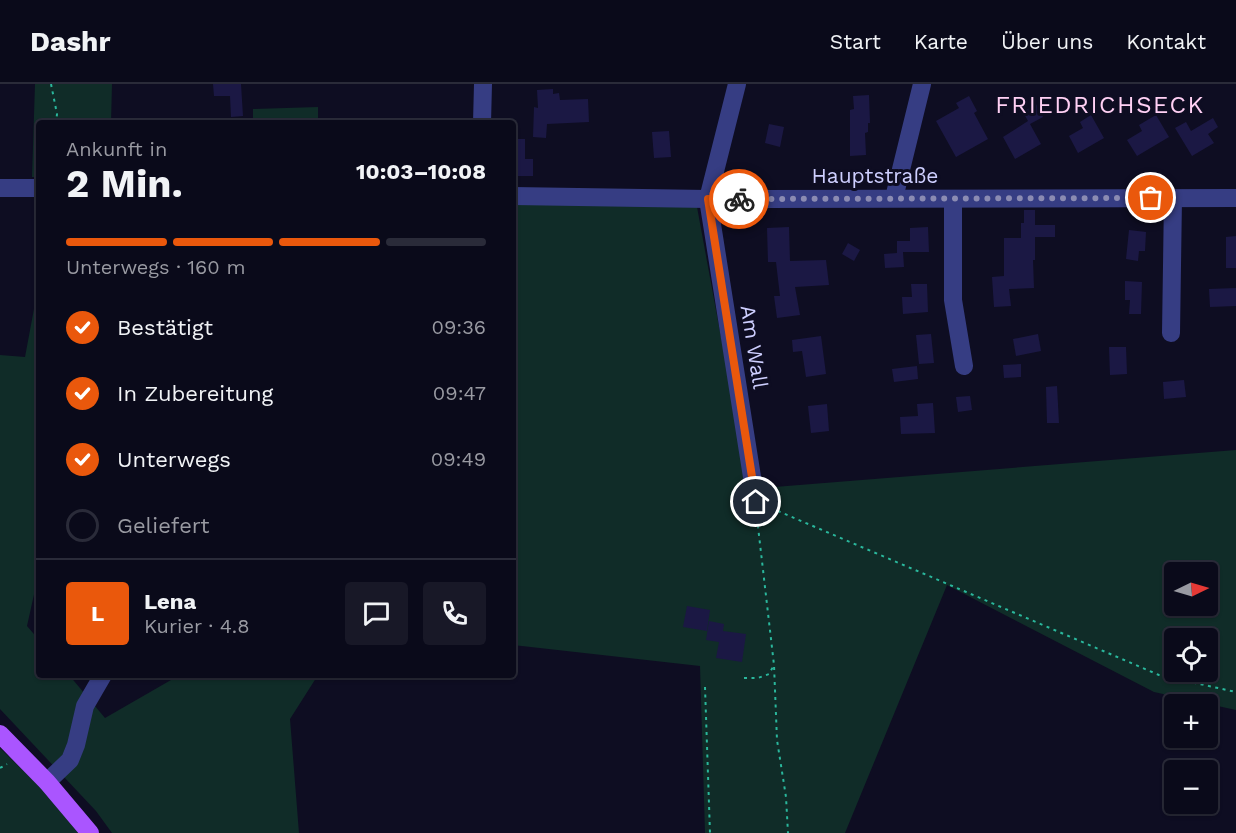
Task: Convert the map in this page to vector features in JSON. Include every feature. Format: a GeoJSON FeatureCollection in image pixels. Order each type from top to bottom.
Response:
{"type":"FeatureCollection","features":[{"type":"Feature","properties":{"kind":"main road"},"geometry":{"type":"LineString","coordinates":[[0,734],[47,782],[90,833]]}},
{"type":"Feature","properties":{"kind":"street"},"geometry":{"type":"LineString","coordinates":[[482,120],[483,84]]}},
{"type":"Feature","properties":{"kind":"street"},"geometry":{"type":"LineString","coordinates":[[708,199],[736,84]]}},
{"type":"Feature","properties":{"kind":"street"},"geometry":{"type":"LineString","coordinates":[[894,198],[922,84]]}},
{"type":"Feature","properties":{"kind":"street"},"geometry":{"type":"LineString","coordinates":[[0,188],[36,188]]}},
{"type":"Feature","properties":{"kind":"street","name":"Hauptstraße"},"geometry":{"type":"LineString","coordinates":[[516,196],[708,199],[1236,198]]}},
{"type":"Feature","properties":{"kind":"street"},"geometry":{"type":"LineString","coordinates":[[1171,333],[1173,198]]}},
{"type":"Feature","properties":{"kind":"street","name":"Am Wall"},"geometry":{"type":"LineString","coordinates":[[708,199],[756,502]]}},
{"type":"Feature","properties":{"kind":"street"},"geometry":{"type":"LineString","coordinates":[[953,199],[953,300],[964,366]]}},
{"type":"Feature","properties":{"kind":"street"},"geometry":{"type":"LineString","coordinates":[[47,782],[70,760],[85,706],[101,678]]}},
{"type":"Feature","properties":{"kind":"path"},"geometry":{"type":"LineString","coordinates":[[51,84],[57,120]]}},
{"type":"Feature","properties":{"kind":"path"},"geometry":{"type":"LineString","coordinates":[[788,833],[786,797],[777,740],[774,665],[756,502],[1159,675],[1236,692]]}},
{"type":"Feature","properties":{"kind":"path"},"geometry":{"type":"LineString","coordinates":[[744,678],[758,678],[769,674],[774,665]]}},
{"type":"Feature","properties":{"kind":"path"},"geometry":{"type":"LineString","coordinates":[[705,687],[710,833]]}},
{"type":"Feature","properties":{"kind":"green space"},"geometry":{"type":"Polygon","coordinates":[[[35,84],[112,84],[111,120],[36,120],[36,177],[32,177],[35,84]]]}},
{"type":"Feature","properties":{"kind":"green space"},"geometry":{"type":"Polygon","coordinates":[[[318,107],[318,120],[253,120],[253,109],[318,107]]]}},
{"type":"Feature","properties":{"kind":"green space"},"geometry":{"type":"Polygon","coordinates":[[[516,204],[697,207],[749,489],[1236,450],[1236,710],[1218,706],[1218,694],[1164,694],[1154,692],[947,585],[845,833],[705,833],[700,666],[516,645],[516,204]]]}},
{"type":"Feature","properties":{"kind":"green space"},"geometry":{"type":"Polygon","coordinates":[[[36,298],[36,586],[27,626],[36,636],[36,678],[72,678],[105,718],[171,680],[170,678],[316,678],[290,719],[299,833],[112,833],[96,811],[0,709],[0,355],[25,357],[36,298]]]}},
{"type":"Feature","properties":{"kind":"green space"},"geometry":{"type":"Polygon","coordinates":[[[0,748],[45,792],[78,833],[0,833],[0,748]]]}},
{"type":"Feature","properties":{"kind":"building"},"geometry":{"type":"Polygon","coordinates":[[[213,84],[241,84],[243,116],[231,117],[230,96],[214,96],[213,84]]]}},
{"type":"Feature","properties":{"kind":"building"},"geometry":{"type":"Polygon","coordinates":[[[553,89],[553,94],[559,93],[560,100],[588,99],[589,122],[547,124],[546,138],[533,137],[534,107],[538,108],[537,90],[553,89]]]}},
{"type":"Feature","properties":{"kind":"building"},"geometry":{"type":"Polygon","coordinates":[[[869,95],[870,123],[868,123],[868,132],[865,133],[866,155],[850,156],[850,110],[854,109],[853,96],[869,95]]]}},
{"type":"Feature","properties":{"kind":"building"},"geometry":{"type":"Polygon","coordinates":[[[969,96],[977,111],[974,113],[988,139],[956,157],[936,121],[959,108],[956,103],[969,96]]]}},
{"type":"Feature","properties":{"kind":"building"},"geometry":{"type":"Polygon","coordinates":[[[1036,104],[1043,117],[1030,124],[1041,144],[1015,159],[1003,137],[1028,121],[1023,112],[1036,104]]]}},
{"type":"Feature","properties":{"kind":"building"},"geometry":{"type":"Polygon","coordinates":[[[1091,115],[1104,138],[1078,153],[1069,136],[1083,128],[1080,122],[1091,115]]]}},
{"type":"Feature","properties":{"kind":"building"},"geometry":{"type":"Polygon","coordinates":[[[1156,115],[1169,137],[1137,156],[1127,140],[1142,131],[1139,125],[1156,115]]]}},
{"type":"Feature","properties":{"kind":"building"},"geometry":{"type":"Polygon","coordinates":[[[1213,118],[1218,127],[1208,134],[1214,143],[1192,156],[1175,128],[1186,122],[1191,131],[1213,118]]]}},
{"type":"Feature","properties":{"kind":"building"},"geometry":{"type":"Polygon","coordinates":[[[769,124],[784,127],[780,147],[765,143],[769,124]]]}},
{"type":"Feature","properties":{"kind":"building"},"geometry":{"type":"Polygon","coordinates":[[[669,131],[671,157],[654,158],[652,132],[669,131]]]}},
{"type":"Feature","properties":{"kind":"building"},"geometry":{"type":"Polygon","coordinates":[[[516,139],[525,139],[525,159],[533,159],[533,176],[517,176],[516,139]]]}},
{"type":"Feature","properties":{"kind":"building"},"geometry":{"type":"Polygon","coordinates":[[[1024,210],[1035,210],[1035,225],[1055,225],[1055,237],[1035,237],[1034,288],[1009,289],[1011,306],[994,307],[992,277],[1004,276],[1004,238],[1021,238],[1024,210]]]}},
{"type":"Feature","properties":{"kind":"building"},"geometry":{"type":"Polygon","coordinates":[[[789,227],[790,261],[826,260],[829,285],[795,287],[800,315],[777,318],[774,296],[780,296],[776,262],[768,262],[767,228],[789,227]]]}},
{"type":"Feature","properties":{"kind":"building"},"geometry":{"type":"Polygon","coordinates":[[[928,227],[929,252],[903,252],[904,267],[885,268],[884,254],[897,253],[897,241],[910,241],[910,228],[928,227]]]}},
{"type":"Feature","properties":{"kind":"building"},"geometry":{"type":"Polygon","coordinates":[[[1129,230],[1146,232],[1145,251],[1139,251],[1138,261],[1126,259],[1129,230]]]}},
{"type":"Feature","properties":{"kind":"building"},"geometry":{"type":"Polygon","coordinates":[[[1236,236],[1236,268],[1226,268],[1226,237],[1236,236]]]}},
{"type":"Feature","properties":{"kind":"building"},"geometry":{"type":"Polygon","coordinates":[[[848,243],[860,250],[854,261],[842,254],[848,243]]]}},
{"type":"Feature","properties":{"kind":"building"},"geometry":{"type":"Polygon","coordinates":[[[1125,281],[1142,282],[1141,314],[1129,314],[1130,300],[1125,300],[1125,281]]]}},
{"type":"Feature","properties":{"kind":"building"},"geometry":{"type":"Polygon","coordinates":[[[911,284],[927,284],[928,312],[903,314],[902,297],[912,297],[911,284]]]}},
{"type":"Feature","properties":{"kind":"building"},"geometry":{"type":"Polygon","coordinates":[[[1236,288],[1236,306],[1210,307],[1209,289],[1236,288]]]}},
{"type":"Feature","properties":{"kind":"building"},"geometry":{"type":"Polygon","coordinates":[[[931,334],[934,363],[919,364],[916,335],[931,334]]]}},
{"type":"Feature","properties":{"kind":"building"},"geometry":{"type":"Polygon","coordinates":[[[1038,334],[1041,351],[1016,356],[1013,339],[1038,334]]]}},
{"type":"Feature","properties":{"kind":"building"},"geometry":{"type":"Polygon","coordinates":[[[821,336],[826,374],[806,377],[802,351],[793,352],[792,340],[821,336]]]}},
{"type":"Feature","properties":{"kind":"building"},"geometry":{"type":"Polygon","coordinates":[[[1109,347],[1126,347],[1127,374],[1110,375],[1109,347]]]}},
{"type":"Feature","properties":{"kind":"building"},"geometry":{"type":"Polygon","coordinates":[[[1021,364],[1021,377],[1004,378],[1003,365],[1021,364]]]}},
{"type":"Feature","properties":{"kind":"building"},"geometry":{"type":"Polygon","coordinates":[[[917,366],[918,379],[894,382],[892,369],[917,366]]]}},
{"type":"Feature","properties":{"kind":"building"},"geometry":{"type":"Polygon","coordinates":[[[1184,380],[1186,397],[1164,399],[1163,382],[1184,380]]]}},
{"type":"Feature","properties":{"kind":"building"},"geometry":{"type":"Polygon","coordinates":[[[1057,386],[1059,423],[1047,423],[1046,387],[1057,386]]]}},
{"type":"Feature","properties":{"kind":"building"},"geometry":{"type":"Polygon","coordinates":[[[970,396],[972,410],[958,412],[956,397],[970,396]]]}},
{"type":"Feature","properties":{"kind":"building"},"geometry":{"type":"Polygon","coordinates":[[[933,403],[935,433],[901,434],[900,417],[918,416],[917,404],[933,403]]]}},
{"type":"Feature","properties":{"kind":"building"},"geometry":{"type":"Polygon","coordinates":[[[827,404],[829,431],[811,433],[808,406],[827,404]]]}},
{"type":"Feature","properties":{"kind":"building"},"geometry":{"type":"Polygon","coordinates":[[[687,606],[710,610],[707,631],[683,627],[687,606]]]}},
{"type":"Feature","properties":{"kind":"building"},"geometry":{"type":"Polygon","coordinates":[[[709,621],[724,624],[723,631],[746,634],[742,662],[716,658],[719,642],[706,640],[709,621]]]}},
{"type":"Feature","properties":{"kind":"way so far"},"geometry":{"type":"LineString","coordinates":[[739,199],[1151,198]]}},
{"type":"Feature","properties":{"kind":"district","name":"FRIEDRICHSECK"},"geometry":{"type":"Point","coordinates":[1100,105]}},
{"type":"Feature","properties":{"kind":"route"},"geometry":{"type":"LineString","coordinates":[[739,199],[708,199],[756,502]]}}]}
